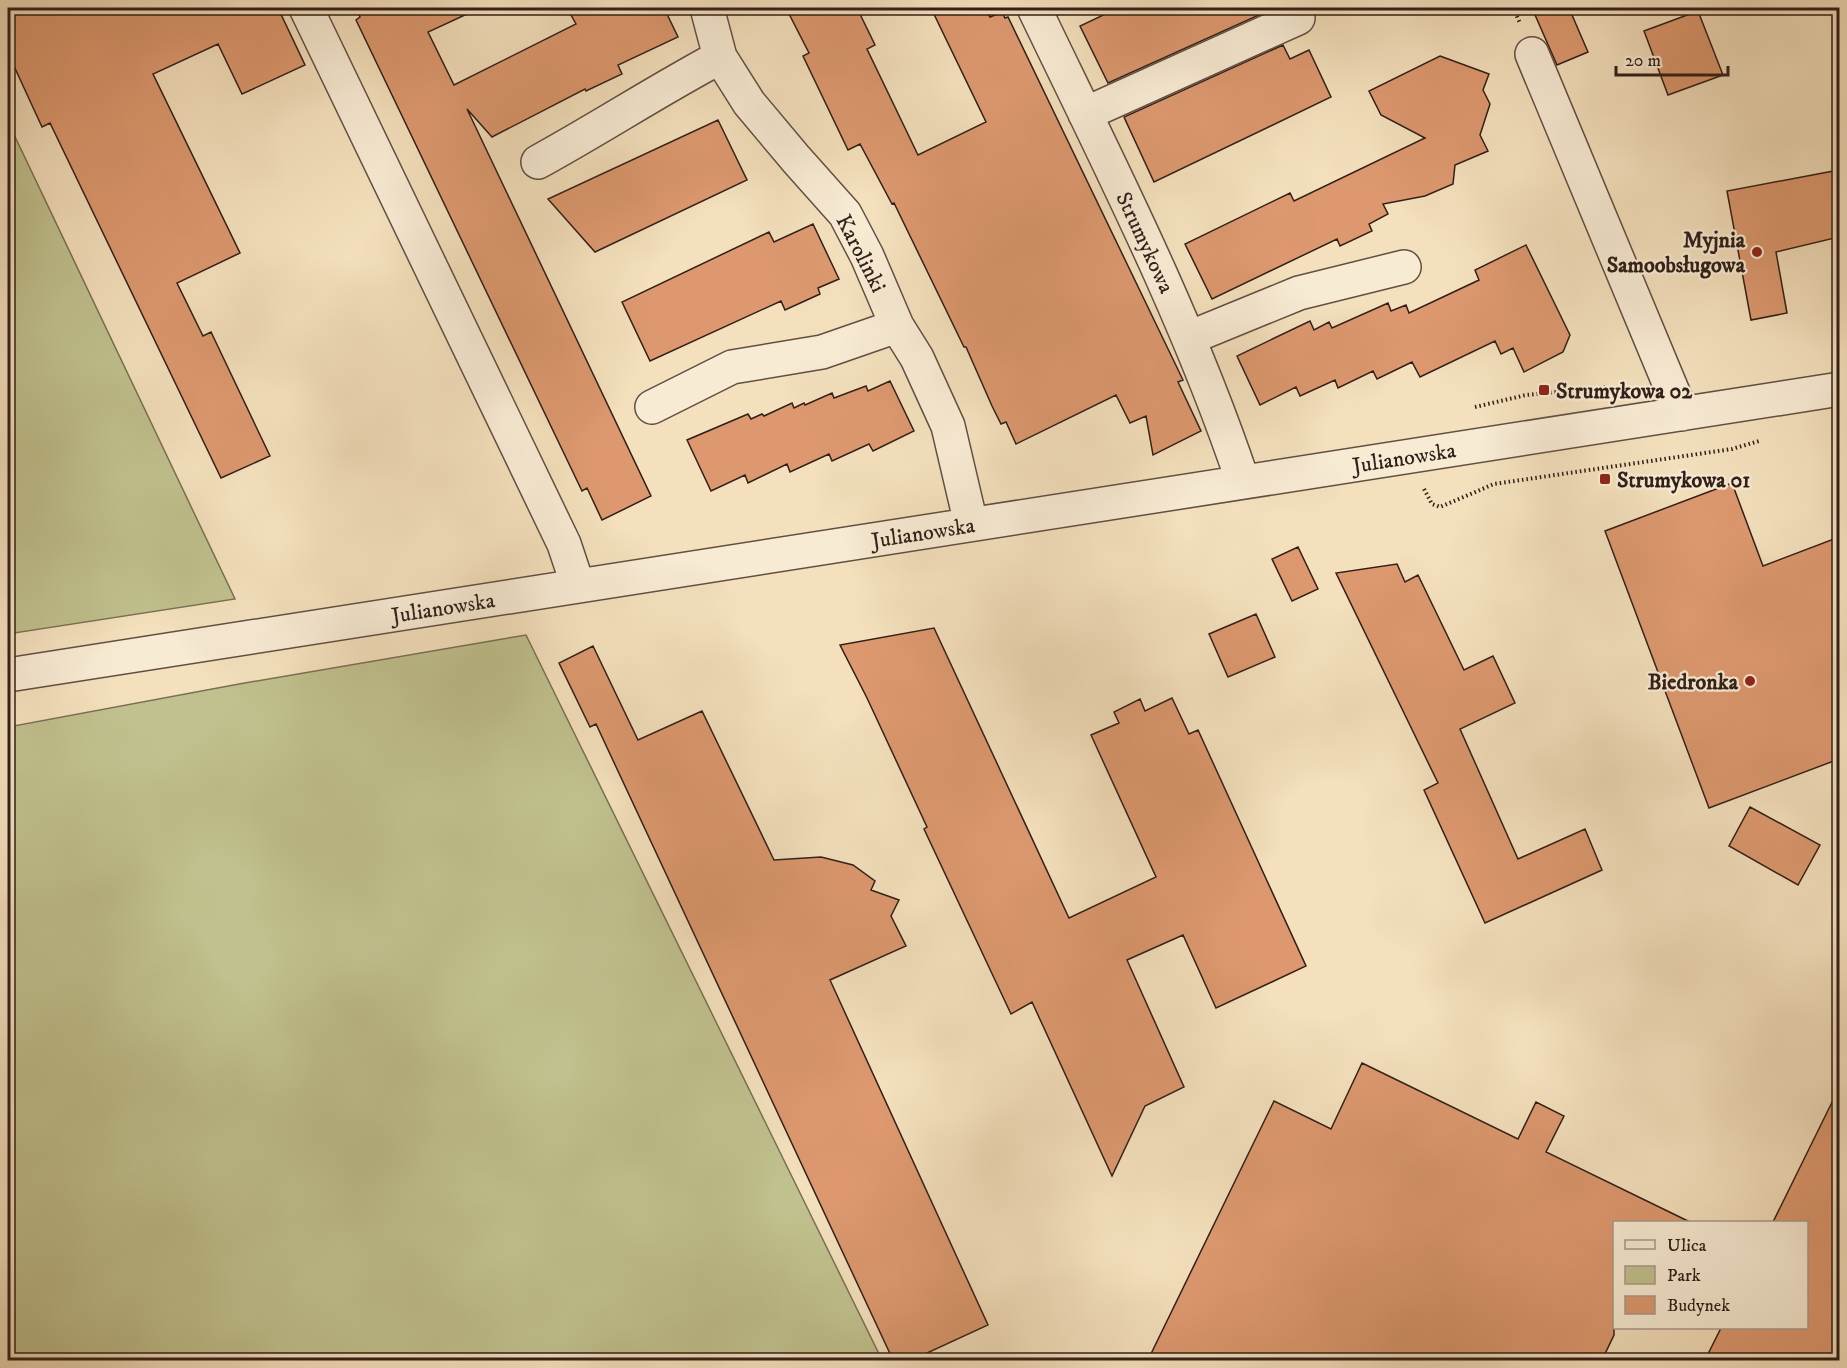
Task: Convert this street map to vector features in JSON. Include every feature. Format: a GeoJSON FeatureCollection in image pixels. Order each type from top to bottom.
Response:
{"type":"FeatureCollection","features":[{"type":"Feature","properties":{"kind":"street"},"geometry":{"type":"LineString","coordinates":[[306,8],[564,544],[578,586]]}},
{"type":"Feature","properties":{"kind":"street","name":"Karolinki"},"geometry":{"type":"LineString","coordinates":[[707,8],[720,57],[749,103],[845,214],[867,256],[897,326],[917,358],[948,426],[971,524]]}},
{"type":"Feature","properties":{"kind":"street","name":"Strumykowa"},"geometry":{"type":"LineString","coordinates":[[1035,8],[1189,338],[1243,482]]}},
{"type":"Feature","properties":{"kind":"street"},"geometry":{"type":"LineString","coordinates":[[1086,114],[1298,18]]}},
{"type":"Feature","properties":{"kind":"street"},"geometry":{"type":"LineString","coordinates":[[1532,54],[1682,414]]}},
{"type":"Feature","properties":{"kind":"street"},"geometry":{"type":"LineString","coordinates":[[538,162],[584,137],[658,90],[720,57]]}},
{"type":"Feature","properties":{"kind":"street"},"geometry":{"type":"LineString","coordinates":[[1189,338],[1299,293],[1404,267]]}},
{"type":"Feature","properties":{"kind":"street"},"geometry":{"type":"LineString","coordinates":[[652,407],[732,367],[822,352],[897,326]]}},
{"type":"Feature","properties":{"kind":"street","name":"Julianowska"},"geometry":{"type":"LineString","coordinates":[[8,675],[1839,389]]}},
{"type":"Feature","properties":{"kind":"path"},"geometry":{"type":"LineString","coordinates":[[1441,506],[1478,491]]}},
{"type":"Feature","properties":{"kind":"green space"},"geometry":{"type":"Polygon","coordinates":[[[8,122],[235,599],[8,634],[8,122]]]}},
{"type":"Feature","properties":{"kind":"green space"},"geometry":{"type":"Polygon","coordinates":[[[526,635],[882,1360],[8,1360],[8,727],[239,684],[526,635]]]}},
{"type":"Feature","properties":{"kind":"building"},"geometry":{"type":"Polygon","coordinates":[[[8,8],[278,8],[305,65],[242,94],[218,44],[153,74],[240,253],[177,283],[203,336],[211,332],[270,456],[221,478],[50,123],[42,127],[8,53],[8,8]]]}},
{"type":"Feature","properties":{"kind":"building"},"geometry":{"type":"Polygon","coordinates":[[[356,8],[480,8],[428,32],[454,85],[576,24],[567,8],[664,8],[678,37],[618,65],[622,74],[586,91],[585,89],[492,137],[467,109],[651,496],[602,520],[587,488],[582,491],[356,20],[360,17],[356,8]]]}},
{"type":"Feature","properties":{"kind":"building"},"geometry":{"type":"Polygon","coordinates":[[[786,8],[857,8],[875,45],[867,49],[918,155],[986,122],[931,8],[985,8],[990,17],[1002,12],[1005,18],[1008,17],[1183,380],[1178,382],[1201,431],[1153,455],[1146,416],[1130,423],[1116,395],[1016,444],[1006,422],[1001,424],[966,347],[894,203],[892,204],[860,144],[848,150],[803,56],[809,53],[786,8]]]}},
{"type":"Feature","properties":{"kind":"building"},"geometry":{"type":"Polygon","coordinates":[[[1118,8],[1266,8],[1268,11],[1108,83],[1080,26],[1118,8]]]}},
{"type":"Feature","properties":{"kind":"building"},"geometry":{"type":"Polygon","coordinates":[[[1532,8],[1569,8],[1588,52],[1557,65],[1532,8]]]}},
{"type":"Feature","properties":{"kind":"building"},"geometry":{"type":"Polygon","coordinates":[[[1698,11],[1723,75],[1668,95],[1644,31],[1698,11]]]}},
{"type":"Feature","properties":{"kind":"building"},"geometry":{"type":"Polygon","coordinates":[[[1283,45],[1290,59],[1309,50],[1331,97],[1154,182],[1124,117],[1283,45]]]}},
{"type":"Feature","properties":{"kind":"building"},"geometry":{"type":"Polygon","coordinates":[[[1440,56],[1489,74],[1483,90],[1490,104],[1480,135],[1488,151],[1455,165],[1453,184],[1425,196],[1383,204],[1388,214],[1369,224],[1372,231],[1340,246],[1337,239],[1212,299],[1185,244],[1290,193],[1294,201],[1425,138],[1381,115],[1369,91],[1440,56]]]}},
{"type":"Feature","properties":{"kind":"building"},"geometry":{"type":"Polygon","coordinates":[[[718,120],[747,180],[595,252],[548,199],[718,120]]]}},
{"type":"Feature","properties":{"kind":"building"},"geometry":{"type":"Polygon","coordinates":[[[1839,170],[1839,237],[1776,252],[1787,313],[1751,320],[1727,191],[1839,170]]]}},
{"type":"Feature","properties":{"kind":"building"},"geometry":{"type":"Polygon","coordinates":[[[813,224],[839,279],[818,288],[820,294],[785,310],[781,301],[650,361],[622,302],[769,232],[774,242],[813,224]]]}},
{"type":"Feature","properties":{"kind":"building"},"geometry":{"type":"Polygon","coordinates":[[[1526,245],[1570,335],[1563,352],[1524,372],[1513,348],[1501,354],[1495,341],[1420,377],[1412,362],[1377,379],[1373,371],[1338,388],[1335,380],[1300,396],[1296,387],[1260,405],[1237,356],[1310,321],[1314,330],[1329,322],[1332,328],[1388,303],[1391,311],[1406,305],[1409,313],[1479,280],[1475,270],[1526,245]]]}},
{"type":"Feature","properties":{"kind":"building"},"geometry":{"type":"Polygon","coordinates":[[[890,381],[914,431],[873,451],[869,444],[832,461],[829,454],[790,472],[787,464],[748,483],[745,475],[711,491],[687,440],[748,414],[751,419],[762,414],[764,416],[792,403],[794,408],[832,393],[834,398],[866,386],[868,391],[890,381]]]}},
{"type":"Feature","properties":{"kind":"building","name":"Biedronka"},"geometry":{"type":"Polygon","coordinates":[[[1732,483],[1763,566],[1839,537],[1839,759],[1709,808],[1605,531],[1732,483]]]}},
{"type":"Feature","properties":{"kind":"building"},"geometry":{"type":"Polygon","coordinates":[[[1298,547],[1318,589],[1292,601],[1272,559],[1298,547]]]}},
{"type":"Feature","properties":{"kind":"building"},"geometry":{"type":"Polygon","coordinates":[[[1397,564],[1405,582],[1418,575],[1464,670],[1493,656],[1515,703],[1460,729],[1518,859],[1585,829],[1602,870],[1485,923],[1424,790],[1438,783],[1336,573],[1397,564]]]}},
{"type":"Feature","properties":{"kind":"building"},"geometry":{"type":"Polygon","coordinates":[[[1256,614],[1275,657],[1228,677],[1209,634],[1256,614]]]}},
{"type":"Feature","properties":{"kind":"building"},"geometry":{"type":"Polygon","coordinates":[[[934,628],[1069,918],[1156,877],[1091,735],[1119,723],[1114,712],[1140,699],[1145,711],[1172,698],[1189,734],[1198,730],[1306,966],[1216,1008],[1183,935],[1127,960],[1184,1087],[1145,1106],[1112,1176],[1032,1002],[1011,1014],[924,829],[927,827],[840,645],[934,628]]]}},
{"type":"Feature","properties":{"kind":"building"},"geometry":{"type":"Polygon","coordinates":[[[593,646],[638,740],[702,711],[774,860],[821,857],[853,865],[875,881],[871,890],[899,900],[891,916],[906,946],[830,980],[988,1325],[912,1360],[893,1360],[596,724],[590,727],[559,663],[593,646]]]}},
{"type":"Feature","properties":{"kind":"building"},"geometry":{"type":"Polygon","coordinates":[[[1750,807],[1820,845],[1798,885],[1729,846],[1750,807]]]}},
{"type":"Feature","properties":{"kind":"building"},"geometry":{"type":"Polygon","coordinates":[[[1362,1063],[1518,1139],[1536,1102],[1564,1116],[1546,1152],[1688,1221],[1613,1221],[1614,1335],[1602,1360],[1148,1360],[1274,1101],[1331,1129],[1362,1063]]]}},
{"type":"Feature","properties":{"kind":"building"},"geometry":{"type":"Polygon","coordinates":[[[1839,1088],[1839,1360],[1705,1360],[1720,1329],[1808,1329],[1808,1221],[1773,1221],[1839,1088]]]}},
{"type":"Feature","properties":{"kind":"place","name":"Myjnia Samoobsługowa"},"geometry":{"type":"Point","coordinates":[1757,252]}},
{"type":"Feature","properties":{"kind":"place","name":"Strumykowa 02"},"geometry":{"type":"Point","coordinates":[1544,390]}},
{"type":"Feature","properties":{"kind":"place","name":"Strumykowa 01"},"geometry":{"type":"Point","coordinates":[1605,479]}},
{"type":"Feature","properties":{"kind":"place","name":"Biedronka"},"geometry":{"type":"Point","coordinates":[1750,681]}}]}
